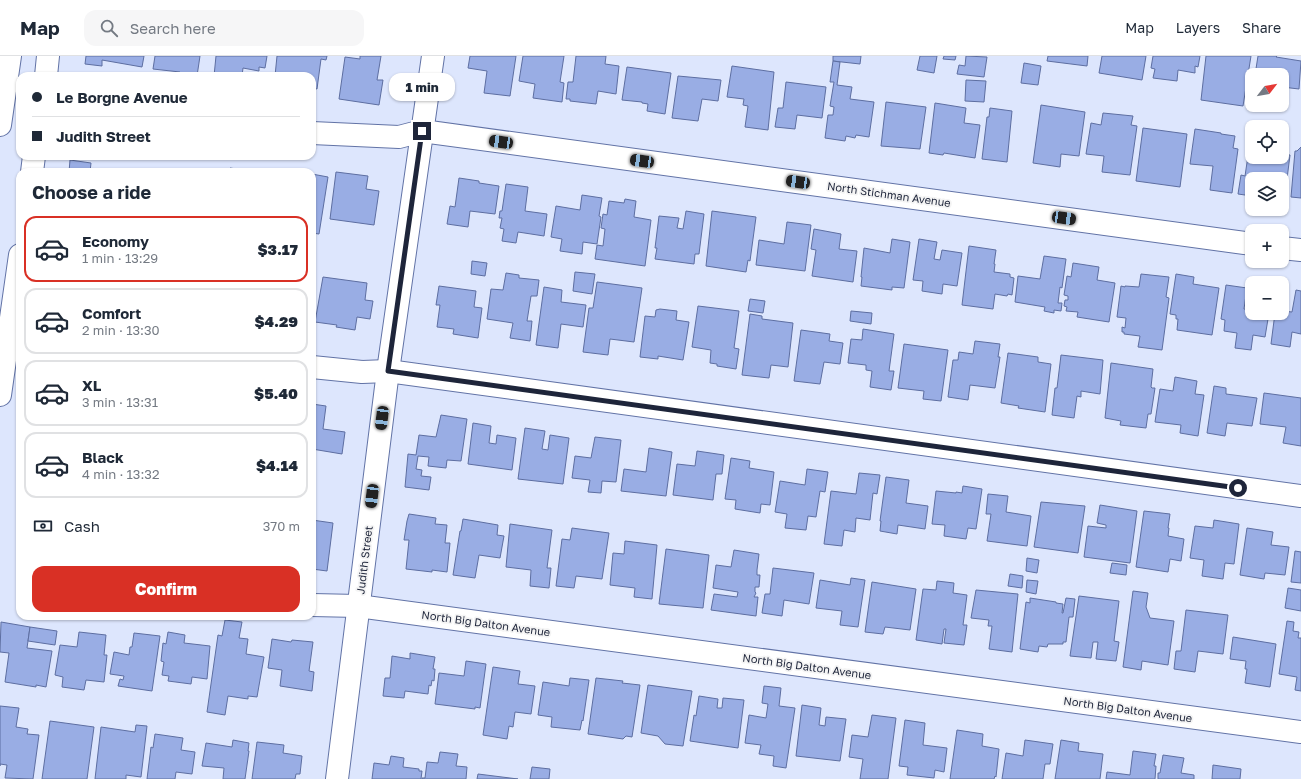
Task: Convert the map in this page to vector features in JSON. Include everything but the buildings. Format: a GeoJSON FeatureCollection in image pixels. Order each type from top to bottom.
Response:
{"type":"FeatureCollection","features":[{"type":"Feature","properties":{"kind":"street"},"geometry":{"type":"LineString","coordinates":[[0,125],[10,56]]}},
{"type":"Feature","properties":{"kind":"street"},"geometry":{"type":"LineString","coordinates":[[46,72],[48,56]]}},
{"type":"Feature","properties":{"kind":"street","name":"Judith Street"},"geometry":{"type":"LineString","coordinates":[[336,779],[388,371],[434,56]]}},
{"type":"Feature","properties":{"kind":"street","name":"North Stichman Avenue"},"geometry":{"type":"LineString","coordinates":[[316,133],[399,137],[422,131],[1245,243]]}},
{"type":"Feature","properties":{"kind":"street"},"geometry":{"type":"LineString","coordinates":[[1289,249],[1301,250]]}},
{"type":"Feature","properties":{"kind":"street"},"geometry":{"type":"LineString","coordinates":[[0,395],[16,283]]}},
{"type":"Feature","properties":{"kind":"street"},"geometry":{"type":"LineString","coordinates":[[316,367],[362,372],[388,371],[1301,496]]}},
{"type":"Feature","properties":{"kind":"street","name":"North Big Dalton Avenue"},"geometry":{"type":"LineString","coordinates":[[316,605],[358,606],[1301,732]]}},
{"type":"Feature","properties":{"kind":"route"},"geometry":{"type":"LineString","coordinates":[[422,131],[388,371],[1238,488]]}}]}
